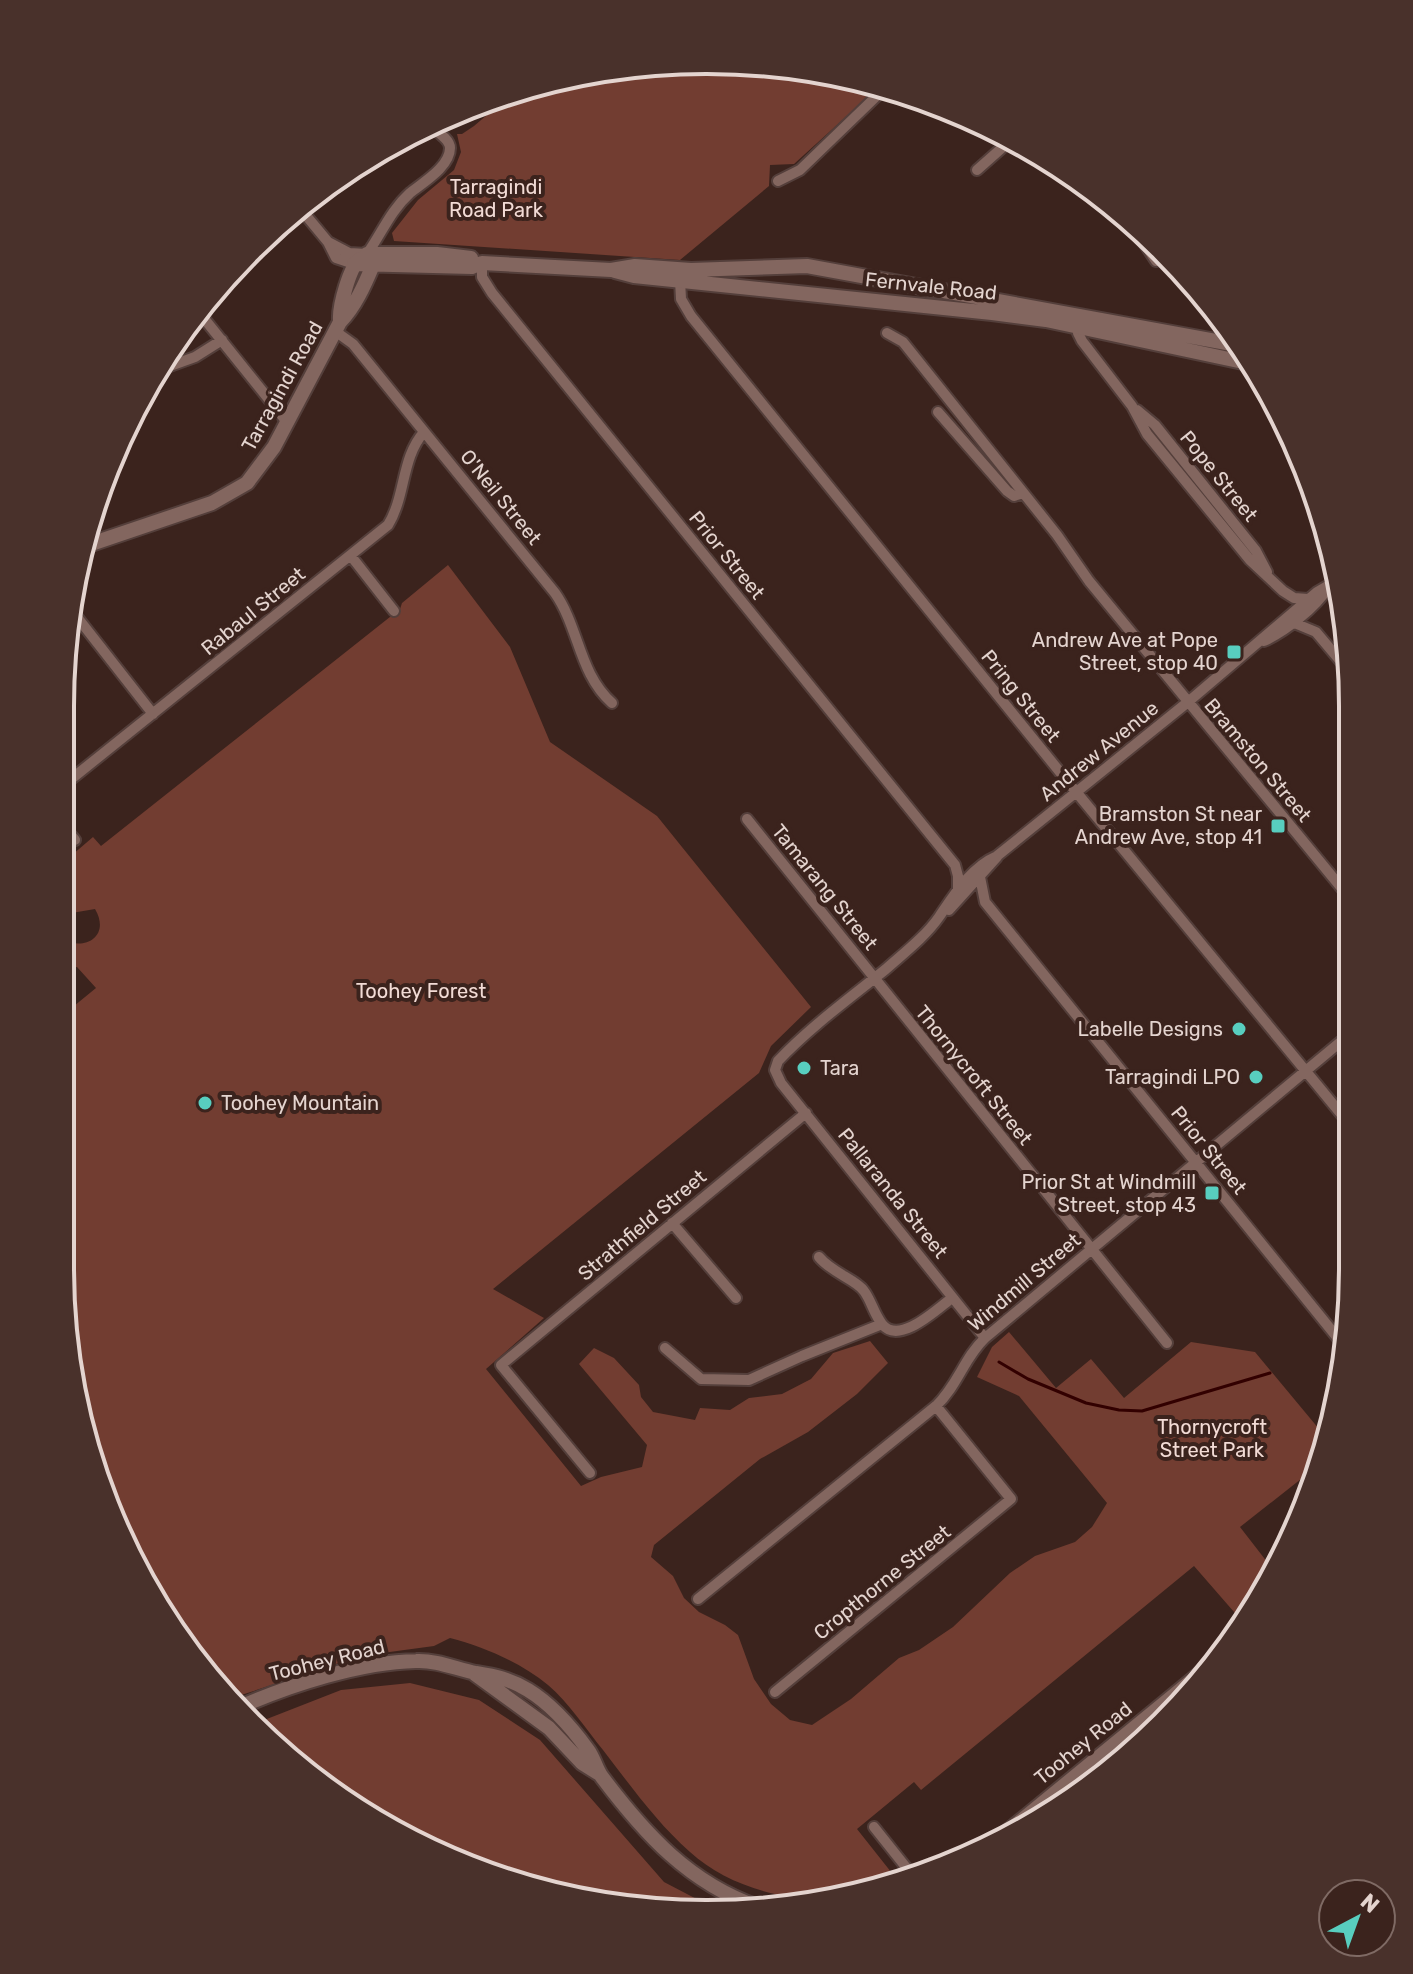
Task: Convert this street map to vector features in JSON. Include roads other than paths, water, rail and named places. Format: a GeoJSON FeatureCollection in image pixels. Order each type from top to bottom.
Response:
{"type":"FeatureCollection","features":[{"type":"Feature","properties":{"kind":"street"},"geometry":{"type":"LineString","coordinates":[[778,181],[803,167],[875,98]]}},
{"type":"Feature","properties":{"kind":"street"},"geometry":{"type":"LineString","coordinates":[[307,216],[328,242],[336,258],[354,264],[370,259],[395,209],[445,162],[450,150],[448,142],[439,134]]}},
{"type":"Feature","properties":{"kind":"street"},"geometry":{"type":"LineString","coordinates":[[977,170],[1000,147]]}},
{"type":"Feature","properties":{"kind":"street"},"geometry":{"type":"LineString","coordinates":[[328,242],[370,259]]}},
{"type":"Feature","properties":{"kind":"street","name":"Fernvale Road"},"geometry":{"type":"LineString","coordinates":[[370,259],[437,254],[470,257],[482,263],[611,270],[634,276],[1079,322],[1223,343]]}},
{"type":"Feature","properties":{"kind":"street","name":"Tarragindi Road"},"geometry":{"type":"LineString","coordinates":[[96,542],[212,503],[237,491],[256,474],[337,326],[347,315],[370,259]]}},
{"type":"Feature","properties":{"kind":"street","name":"Prior Street"},"geometry":{"type":"LineString","coordinates":[[482,263],[482,277],[492,293],[955,865]]}},
{"type":"Feature","properties":{"kind":"street","name":"Tarragindi Road"},"geometry":{"type":"LineString","coordinates":[[337,326],[354,264]]}},
{"type":"Feature","properties":{"kind":"street","name":"Fernvale Road"},"geometry":{"type":"LineString","coordinates":[[611,270],[635,266],[691,270],[807,266],[1079,322],[1235,360]]}},
{"type":"Feature","properties":{"kind":"street","name":"Pring Street"},"geometry":{"type":"LineString","coordinates":[[680,280],[681,299],[691,316],[1339,1111]]}},
{"type":"Feature","properties":{"kind":"street"},"geometry":{"type":"LineString","coordinates":[[206,320],[287,422]]}},
{"type":"Feature","properties":{"kind":"street","name":"Pope Street"},"geometry":{"type":"LineString","coordinates":[[1079,322],[1082,341],[1132,406],[1147,434],[1250,560],[1283,591],[1309,603]]}},
{"type":"Feature","properties":{"kind":"street","name":"O'Neil Street"},"geometry":{"type":"LineString","coordinates":[[337,326],[563,604],[580,653],[598,688],[612,703]]}},
{"type":"Feature","properties":{"kind":"street","name":"Bramston Street"},"geometry":{"type":"LineString","coordinates":[[887,333],[903,342],[1089,581],[1339,885]]}},
{"type":"Feature","properties":{"kind":"street"},"geometry":{"type":"LineString","coordinates":[[175,364],[195,357],[222,340]]}},
{"type":"Feature","properties":{"kind":"street","name":"Bramston Street"},"geometry":{"type":"LineString","coordinates":[[938,412],[1007,491],[1014,496],[1023,493]]}},
{"type":"Feature","properties":{"kind":"street","name":"Rabaul Street"},"geometry":{"type":"LineString","coordinates":[[74,777],[379,534],[394,516],[410,453],[424,432]]}},
{"type":"Feature","properties":{"kind":"street"},"geometry":{"type":"LineString","coordinates":[[351,556],[394,611]]}},
{"type":"Feature","properties":{"kind":"street","name":"Andrew Avenue"},"geometry":{"type":"LineString","coordinates":[[775,1070],[781,1058],[915,944],[944,906],[979,873],[987,860],[997,856],[1077,793],[1260,643],[1276,636],[1290,619],[1328,590]]}},
{"type":"Feature","properties":{"kind":"street"},"geometry":{"type":"LineString","coordinates":[[1283,591],[1290,619],[1316,632],[1337,657]]}},
{"type":"Feature","properties":{"kind":"street"},"geometry":{"type":"LineString","coordinates":[[1309,603],[1316,632]]}},
{"type":"Feature","properties":{"kind":"street"},"geometry":{"type":"LineString","coordinates":[[80,620],[153,714]]}},
{"type":"Feature","properties":{"kind":"street","name":"Tamarang Street"},"geometry":{"type":"LineString","coordinates":[[747,819],[874,978]]}},
{"type":"Feature","properties":{"kind":"street"},"geometry":{"type":"LineString","coordinates":[[955,865],[979,873]]}},
{"type":"Feature","properties":{"kind":"street"},"geometry":{"type":"LineString","coordinates":[[955,865],[960,892],[985,902]]}},
{"type":"Feature","properties":{"kind":"street","name":"Prior Street"},"geometry":{"type":"LineString","coordinates":[[979,873],[985,902],[1335,1335]]}},
{"type":"Feature","properties":{"kind":"street","name":"Thornycroft Street"},"geometry":{"type":"LineString","coordinates":[[874,978],[1167,1343]]}},
{"type":"Feature","properties":{"kind":"street","name":"Windmill Street"},"geometry":{"type":"LineString","coordinates":[[698,1599],[936,1406],[949,1394],[975,1347],[1339,1043]]}},
{"type":"Feature","properties":{"kind":"street","name":"Pallaranda Street"},"geometry":{"type":"LineString","coordinates":[[775,1070],[781,1083],[985,1338]]}},
{"type":"Feature","properties":{"kind":"street","name":"Strathfield Street"},"geometry":{"type":"LineString","coordinates":[[590,1473],[501,1365],[806,1113]]}},
{"type":"Feature","properties":{"kind":"street"},"geometry":{"type":"LineString","coordinates":[[672,1223],[736,1298]]}},
{"type":"Feature","properties":{"kind":"street"},"geometry":{"type":"LineString","coordinates":[[819,1257],[831,1271],[864,1290],[882,1324],[891,1330],[905,1330],[952,1298]]}},
{"type":"Feature","properties":{"kind":"street"},"geometry":{"type":"LineString","coordinates":[[665,1348],[701,1379],[749,1380],[882,1324]]}},
{"type":"Feature","properties":{"kind":"street","name":"Cropthorne Street"},"geometry":{"type":"LineString","coordinates":[[775,1692],[1011,1499],[936,1406]]}},
{"type":"Feature","properties":{"kind":"street","name":"Toohey Road"},"geometry":{"type":"LineString","coordinates":[[248,1703],[343,1673],[418,1660],[473,1673],[549,1728],[582,1763],[599,1773],[649,1835],[686,1870],[736,1899]]}},
{"type":"Feature","properties":{"kind":"street","name":"Toohey Road"},"geometry":{"type":"LineString","coordinates":[[1043,1803],[1161,1708]]}},
{"type":"Feature","properties":{"kind":"street"},"geometry":{"type":"LineString","coordinates":[[1111,1746],[1115,1750]]}},
{"type":"Feature","properties":{"kind":"street"},"geometry":{"type":"LineString","coordinates":[[874,1827],[906,1867]]}},
{"type":"Feature","properties":{"kind":"waterway"},"geometry":{"type":"LineString","coordinates":[[999,1362],[1028,1379],[1086,1403],[1142,1411],[1270,1373]]}},
{"type":"Feature","properties":{"kind":"place","name":"Andrew Ave at Pope Street, stop 40"},"geometry":{"type":"Point","coordinates":[1234,652]}},
{"type":"Feature","properties":{"kind":"place","name":"Bramston St near Andrew Ave, stop 41"},"geometry":{"type":"Point","coordinates":[1278,826]}},
{"type":"Feature","properties":{"kind":"place","name":"Labelle Designs"},"geometry":{"type":"Point","coordinates":[1239,1029]}},
{"type":"Feature","properties":{"kind":"place","name":"Tara"},"geometry":{"type":"Point","coordinates":[804,1068]}},
{"type":"Feature","properties":{"kind":"place","name":"Tarragindi LPO"},"geometry":{"type":"Point","coordinates":[1256,1077]}},
{"type":"Feature","properties":{"kind":"place","name":"Toohey Mountain"},"geometry":{"type":"Point","coordinates":[205,1103]}},
{"type":"Feature","properties":{"kind":"place","name":"Prior St at Windmill Street, stop 43"},"geometry":{"type":"Point","coordinates":[1212,1193]}},
{"type":"Feature","properties":{"kind":"park label","name":"Tarragindi Road Park"},"geometry":{"type":"Point","coordinates":[496,198]}},
{"type":"Feature","properties":{"kind":"park label","name":"Toohey Forest"},"geometry":{"type":"Point","coordinates":[421,991]}},
{"type":"Feature","properties":{"kind":"park label","name":"Thornycroft Street Park"},"geometry":{"type":"Point","coordinates":[1212,1438]}}]}
